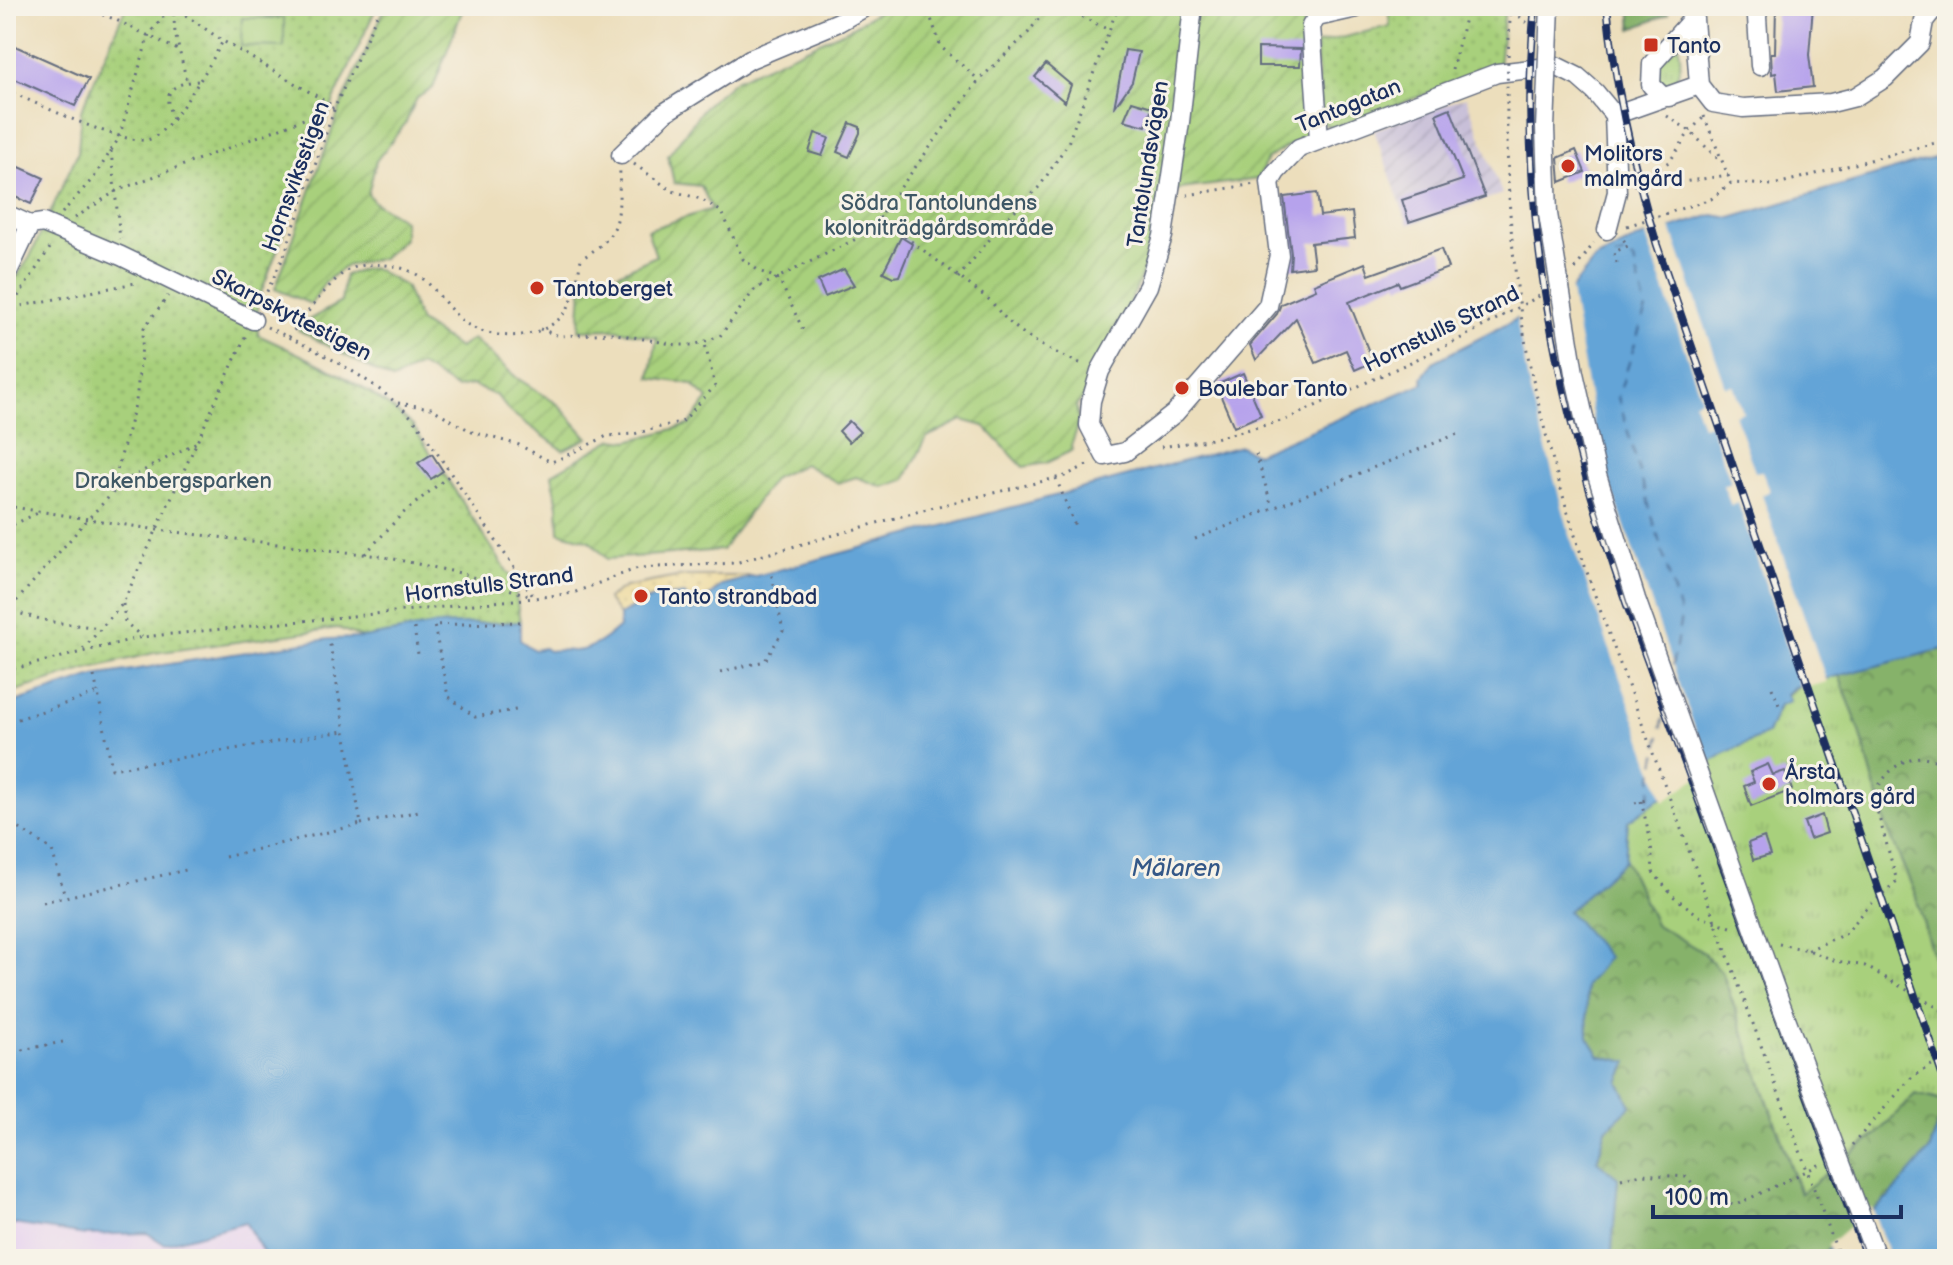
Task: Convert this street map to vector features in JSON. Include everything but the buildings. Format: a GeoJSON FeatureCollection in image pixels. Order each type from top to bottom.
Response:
{"type":"FeatureCollection","features":[{"type":"Feature","properties":{"kind":"street"},"geometry":{"type":"LineString","coordinates":[[621,155],[664,113],[750,59],[839,22],[867,6]]}},
{"type":"Feature","properties":{"kind":"street","name":"Tantolundsvägen"},"geometry":{"type":"LineString","coordinates":[[1105,456],[1089,425],[1091,401],[1100,371],[1148,286],[1163,236],[1193,6]]}},
{"type":"Feature","properties":{"kind":"street"},"geometry":{"type":"LineString","coordinates":[[1550,6],[1545,128],[1548,214],[1574,373],[1597,475],[1636,599],[1780,1002],[1877,1259]]}},
{"type":"Feature","properties":{"kind":"street"},"geometry":{"type":"LineString","coordinates":[[1759,6],[1760,66]]}},
{"type":"Feature","properties":{"kind":"street"},"geometry":{"type":"LineString","coordinates":[[1694,11],[1699,85],[1708,110],[1831,103],[1855,97],[1885,78],[1920,43],[1924,21],[1936,6]]}},
{"type":"Feature","properties":{"kind":"street"},"geometry":{"type":"LineString","coordinates":[[1319,139],[1311,26],[1317,17],[1357,8]]}},
{"type":"Feature","properties":{"kind":"street"},"geometry":{"type":"LineString","coordinates":[[1669,97],[1662,96],[1651,85],[1652,64],[1694,11]]}},
{"type":"Feature","properties":{"kind":"street","name":"Tantogatan"},"geometry":{"type":"LineString","coordinates":[[1270,182],[1299,148],[1497,73],[1556,66],[1578,77],[1614,115]]}},
{"type":"Feature","properties":{"kind":"street"},"geometry":{"type":"LineString","coordinates":[[1616,234],[1614,115],[1699,85]]}},
{"type":"Feature","properties":{"kind":"street"},"geometry":{"type":"LineString","coordinates":[[1105,456],[1125,452],[1175,413],[1268,306],[1279,255],[1270,182]]}},
{"type":"Feature","properties":{"kind":"street","name":"Skarpskyttestigen"},"geometry":{"type":"LineString","coordinates":[[6,214],[30,225],[43,223],[121,256],[253,320]]}},
{"type":"Feature","properties":{"kind":"street"},"geometry":{"type":"LineString","coordinates":[[6,276],[30,225]]}},
{"type":"Feature","properties":{"kind":"path"},"geometry":{"type":"LineString","coordinates":[[80,6],[149,34],[178,50]]}},
{"type":"Feature","properties":{"kind":"path"},"geometry":{"type":"LineString","coordinates":[[61,231],[59,216],[95,176],[119,138],[149,34],[173,6]]}},
{"type":"Feature","properties":{"kind":"path"},"geometry":{"type":"LineString","coordinates":[[173,6],[223,41],[335,107]]}},
{"type":"Feature","properties":{"kind":"path"},"geometry":{"type":"LineString","coordinates":[[173,6],[178,50],[187,82]]}},
{"type":"Feature","properties":{"kind":"path","name":"Hornsviksstigen"},"geometry":{"type":"LineString","coordinates":[[80,651],[123,603],[158,530],[284,256],[335,107],[381,6]]}},
{"type":"Feature","properties":{"kind":"path"},"geometry":{"type":"LineString","coordinates":[[924,6],[941,47],[979,80]]}},
{"type":"Feature","properties":{"kind":"path"},"geometry":{"type":"LineString","coordinates":[[540,329],[559,336],[611,333],[677,345],[705,343],[720,336],[755,289],[856,239],[879,217],[979,80],[1028,33],[1048,6]]}},
{"type":"Feature","properties":{"kind":"path"},"geometry":{"type":"LineString","coordinates":[[1060,6],[1109,30]]}},
{"type":"Feature","properties":{"kind":"path"},"geometry":{"type":"LineString","coordinates":[[958,278],[1008,217],[1040,186],[1068,143],[1118,6]]}},
{"type":"Feature","properties":{"kind":"path"},"geometry":{"type":"LineString","coordinates":[[1458,88],[1452,72],[1468,6]]}},
{"type":"Feature","properties":{"kind":"path"},"geometry":{"type":"LineString","coordinates":[[6,90],[119,138],[152,139],[166,129],[223,41]]}},
{"type":"Feature","properties":{"kind":"path"},"geometry":{"type":"LineString","coordinates":[[173,118],[167,98],[180,82],[199,80]]}},
{"type":"Feature","properties":{"kind":"path"},"geometry":{"type":"LineString","coordinates":[[6,308],[17,298],[61,231],[116,191],[335,107]]}},
{"type":"Feature","properties":{"kind":"path"},"geometry":{"type":"LineString","coordinates":[[1641,107],[1670,116],[1722,163]]}},
{"type":"Feature","properties":{"kind":"path"},"geometry":{"type":"LineString","coordinates":[[1708,110],[1670,161],[1628,187],[1659,177],[1677,183],[1728,175]]}},
{"type":"Feature","properties":{"kind":"path"},"geometry":{"type":"LineString","coordinates":[[1708,110],[1722,163],[1731,183]]}},
{"type":"Feature","properties":{"kind":"path"},"geometry":{"type":"LineString","coordinates":[[1576,269],[1599,235],[1616,234],[1711,199],[1731,183],[1773,185],[1947,140]]}},
{"type":"Feature","properties":{"kind":"path"},"geometry":{"type":"LineString","coordinates":[[111,151],[121,256]]}},
{"type":"Feature","properties":{"kind":"path"},"geometry":{"type":"LineString","coordinates":[[621,155],[672,191],[701,199],[722,212],[743,259],[759,271],[779,279],[804,332]]}},
{"type":"Feature","properties":{"kind":"path"},"geometry":{"type":"LineString","coordinates":[[289,337],[319,298],[348,269],[371,264],[416,274],[465,323],[491,334],[510,337],[540,329],[561,317],[574,294],[581,259],[603,245],[617,228],[621,155]]}},
{"type":"Feature","properties":{"kind":"path"},"geometry":{"type":"LineString","coordinates":[[1188,194],[1270,182]]}},
{"type":"Feature","properties":{"kind":"path"},"geometry":{"type":"LineString","coordinates":[[879,217],[991,301],[1003,319],[1060,356],[1095,369]]}},
{"type":"Feature","properties":{"kind":"path"},"geometry":{"type":"LineString","coordinates":[[1616,234],[1628,246],[1614,252],[1616,263]]}},
{"type":"Feature","properties":{"kind":"path"},"geometry":{"type":"LineString","coordinates":[[6,308],[171,280]]}},
{"type":"Feature","properties":{"kind":"path"},"geometry":{"type":"LineString","coordinates":[[110,496],[136,401],[144,328],[171,280]]}},
{"type":"Feature","properties":{"kind":"path","name":"Hornstulls Strand"},"geometry":{"type":"LineString","coordinates":[[1125,452],[1207,440],[1285,420],[1454,342],[1556,287]]}},
{"type":"Feature","properties":{"kind":"path","name":"Skarpskyttestigen"},"geometry":{"type":"LineString","coordinates":[[253,320],[359,374],[398,403],[417,423],[534,598]]}},
{"type":"Feature","properties":{"kind":"path"},"geometry":{"type":"LineString","coordinates":[[398,403],[431,408],[472,432],[519,445],[551,462],[607,436],[634,434],[683,421],[715,386],[705,343]]}},
{"type":"Feature","properties":{"kind":"path"},"geometry":{"type":"LineString","coordinates":[[1195,539],[1460,433]]}},
{"type":"Feature","properties":{"kind":"path"},"geometry":{"type":"LineString","coordinates":[[102,628],[52,622],[7,611],[124,481],[197,442]]}},
{"type":"Feature","properties":{"kind":"path"},"geometry":{"type":"LineString","coordinates":[[1256,454],[1272,507]]}},
{"type":"Feature","properties":{"kind":"path","name":"Hornstulls Strand"},"geometry":{"type":"LineString","coordinates":[[6,671],[142,637],[534,598],[573,593],[638,568],[735,563],[934,507],[1056,478],[1105,456]]}},
{"type":"Feature","properties":{"kind":"path"},"geometry":{"type":"LineString","coordinates":[[365,554],[401,515],[451,474]]}},
{"type":"Feature","properties":{"kind":"path"},"geometry":{"type":"LineString","coordinates":[[1056,478],[1075,526]]}},
{"type":"Feature","properties":{"kind":"path"},"geometry":{"type":"LineString","coordinates":[[6,506],[158,530],[365,554],[460,573],[534,598]]}},
{"type":"Feature","properties":{"kind":"path"},"geometry":{"type":"LineString","coordinates":[[6,528],[43,511]]}},
{"type":"Feature","properties":{"kind":"path"},"geometry":{"type":"LineString","coordinates":[[720,672],[765,661],[783,631],[771,572]]}},
{"type":"Feature","properties":{"kind":"path"},"geometry":{"type":"LineString","coordinates":[[123,603],[125,622],[142,637]]}},
{"type":"Feature","properties":{"kind":"path"},"geometry":{"type":"LineString","coordinates":[[520,622],[434,625],[448,696],[475,717],[521,709]]}},
{"type":"Feature","properties":{"kind":"path"},"geometry":{"type":"LineString","coordinates":[[414,628],[418,654]]}},
{"type":"Feature","properties":{"kind":"path"},"geometry":{"type":"LineString","coordinates":[[329,639],[361,824]]}},
{"type":"Feature","properties":{"kind":"path"},"geometry":{"type":"LineString","coordinates":[[94,676],[112,769],[344,731]]}},
{"type":"Feature","properties":{"kind":"path"},"geometry":{"type":"LineString","coordinates":[[1772,688],[1779,705]]}},
{"type":"Feature","properties":{"kind":"path"},"geometry":{"type":"LineString","coordinates":[[6,716],[9,722],[98,693]]}},
{"type":"Feature","properties":{"kind":"path"},"geometry":{"type":"LineString","coordinates":[[1808,950],[1845,934],[1870,905],[1897,881],[1873,796],[1879,785],[1901,761],[1925,757],[1947,765]]}},
{"type":"Feature","properties":{"kind":"path"},"geometry":{"type":"LineString","coordinates":[[1635,803],[1649,799]]}},
{"type":"Feature","properties":{"kind":"path"},"geometry":{"type":"LineString","coordinates":[[1641,801],[1651,842],[1653,872],[1673,896],[1701,917],[1742,931]]}},
{"type":"Feature","properties":{"kind":"path"},"geometry":{"type":"LineString","coordinates":[[225,857],[419,811]]}},
{"type":"Feature","properties":{"kind":"path"},"geometry":{"type":"LineString","coordinates":[[6,820],[52,850],[65,897]]}},
{"type":"Feature","properties":{"kind":"path"},"geometry":{"type":"LineString","coordinates":[[43,902],[186,870]]}},
{"type":"Feature","properties":{"kind":"path"},"geometry":{"type":"LineString","coordinates":[[1769,941],[1808,950],[1836,961],[1865,966],[1947,1013]]}},
{"type":"Feature","properties":{"kind":"path"},"geometry":{"type":"LineString","coordinates":[[6,1053],[68,1041]]}},
{"type":"Feature","properties":{"kind":"path"},"geometry":{"type":"LineString","coordinates":[[1847,1151],[1913,1076],[1947,1056]]}},
{"type":"Feature","properties":{"kind":"path"},"geometry":{"type":"LineString","coordinates":[[1621,1179],[1641,1174],[1686,1177],[1704,1197],[1736,1205],[1824,1163]]}},
{"type":"Feature","properties":{"kind":"shaded area"},"geometry":{"type":"Polygon","coordinates":[[[1466,97],[1502,194],[1408,225],[1374,130],[1466,97]]]}},
{"type":"Feature","properties":{"kind":"shaded area"},"geometry":{"type":"Polygon","coordinates":[[[246,1222],[267,1259],[6,1259],[6,1223],[86,1235],[148,1233],[164,1244],[246,1222]]]}},
{"type":"Feature","properties":{"kind":"green space","name":"Drakenbergsparken"},"geometry":{"type":"Polygon","coordinates":[[[126,6],[377,6],[334,100],[258,301],[258,335],[359,386],[413,426],[514,582],[520,622],[434,625],[363,638],[338,628],[154,653],[87,669],[6,694],[6,293],[30,257],[78,152],[81,111],[126,6]]]}},
{"type":"Feature","properties":{"kind":"green space"},"geometry":{"type":"Polygon","coordinates":[[[386,6],[464,6],[433,88],[417,98],[405,124],[376,161],[368,194],[374,202],[404,220],[404,239],[383,258],[346,266],[325,282],[311,304],[275,289],[340,108],[386,6]]]}},
{"type":"Feature","properties":{"kind":"green space","name":"Södra Tantolundens koloniträdgårdsområde"},"geometry":{"type":"Polygon","coordinates":[[[887,6],[1309,6],[1303,16],[1309,133],[1267,159],[1258,179],[1180,189],[1165,194],[1154,241],[1137,287],[1084,397],[1076,406],[1079,423],[1071,446],[1073,450],[1046,463],[1023,467],[984,426],[962,420],[927,437],[905,480],[883,487],[856,477],[838,483],[804,464],[774,478],[722,550],[607,559],[590,541],[559,532],[552,474],[613,439],[628,441],[689,425],[708,399],[692,384],[650,378],[657,338],[613,329],[579,330],[582,290],[656,256],[647,230],[712,209],[701,186],[674,183],[668,156],[705,106],[735,80],[849,29],[887,6]]]}},
{"type":"Feature","properties":{"kind":"green space"},"geometry":{"type":"Polygon","coordinates":[[[1388,6],[1505,6],[1499,67],[1332,129],[1321,121],[1316,44],[1390,26],[1388,6]]]}},
{"type":"Feature","properties":{"kind":"green space"},"geometry":{"type":"Polygon","coordinates":[[[1630,6],[1667,6],[1668,14],[1632,29],[1630,6]]]}},
{"type":"Feature","properties":{"kind":"green space"},"geometry":{"type":"Polygon","coordinates":[[[242,18],[284,18],[284,47],[241,46],[242,18]]]}},
{"type":"Feature","properties":{"kind":"green space"},"geometry":{"type":"Polygon","coordinates":[[[1678,44],[1678,74],[1673,83],[1661,84],[1658,81],[1658,63],[1678,44]]]}},
{"type":"Feature","properties":{"kind":"green space"},"geometry":{"type":"Polygon","coordinates":[[[372,267],[405,286],[420,322],[459,348],[473,339],[517,378],[559,405],[588,438],[563,450],[509,411],[497,396],[472,385],[456,388],[420,366],[392,380],[298,330],[303,323],[341,302],[345,275],[372,267]]]}},
{"type":"Feature","properties":{"kind":"green space"},"geometry":{"type":"Polygon","coordinates":[[[1947,648],[1947,1006],[1915,893],[1885,823],[1860,731],[1839,675],[1947,648]]]}},
{"type":"Feature","properties":{"kind":"green space"},"geometry":{"type":"Polygon","coordinates":[[[1839,675],[1860,731],[1885,823],[1915,893],[1947,1006],[1947,1101],[1915,1094],[1877,1134],[1801,1194],[1722,972],[1704,953],[1655,924],[1625,860],[1628,821],[1723,754],[1767,734],[1780,706],[1792,691],[1839,675]]]}},
{"type":"Feature","properties":{"kind":"green space"},"geometry":{"type":"Polygon","coordinates":[[[1625,860],[1655,924],[1704,953],[1722,972],[1800,1194],[1877,1134],[1915,1094],[1945,1102],[1929,1151],[1889,1197],[1818,1259],[1611,1259],[1618,1178],[1597,1162],[1606,1129],[1631,1106],[1619,1082],[1627,1062],[1600,1056],[1588,1037],[1586,986],[1567,912],[1625,860]]]}},
{"type":"Feature","properties":{"kind":"sand","name":"Tanto strandbad"},"geometry":{"type":"Polygon","coordinates":[[[682,576],[758,576],[722,585],[692,612],[652,598],[619,615],[607,599],[625,587],[682,576]]]}},
{"type":"Feature","properties":{"kind":"water","name":"Mälaren"},"geometry":{"type":"Polygon","coordinates":[[[1947,154],[1947,648],[1794,687],[1786,694],[1790,701],[1779,705],[1767,734],[1723,754],[1628,821],[1625,860],[1568,911],[1608,957],[1586,986],[1588,1037],[1600,1056],[1628,1062],[1619,1082],[1631,1106],[1606,1129],[1597,1161],[1618,1178],[1611,1259],[267,1259],[245,1222],[164,1244],[147,1233],[86,1235],[6,1223],[6,705],[94,676],[434,625],[520,622],[520,640],[534,650],[586,649],[619,627],[619,615],[652,598],[685,594],[692,612],[722,585],[1240,446],[1256,454],[1424,383],[1422,378],[1433,362],[1569,292],[1595,259],[1637,239],[1713,215],[1731,218],[1947,154]]]}},
{"type":"Feature","properties":{"kind":"water"},"geometry":{"type":"Polygon","coordinates":[[[1947,1101],[1947,1259],[1818,1259],[1889,1197],[1929,1151],[1947,1101]]]}},
{"type":"Feature","properties":{"kind":"pier"},"geometry":{"type":"Polygon","coordinates":[[[1670,225],[1726,387],[1733,385],[1743,412],[1735,415],[1755,472],[1762,471],[1770,491],[1762,495],[1827,682],[1801,689],[1738,503],[1731,506],[1723,485],[1731,482],[1710,424],[1702,426],[1694,402],[1701,398],[1645,233],[1670,225]]]}},
{"type":"Feature","properties":{"kind":"pier"},"geometry":{"type":"Polygon","coordinates":[[[1570,285],[1598,449],[1709,769],[1664,801],[1574,549],[1530,392],[1517,323],[1517,315],[1570,285]]]}},
{"type":"Feature","properties":{"kind":"pier"},"geometry":{"type":"Polygon","coordinates":[[[1872,1207],[1890,1259],[1833,1259],[1828,1245],[1872,1207]]]}},
{"type":"Feature","properties":{"kind":"ferry route"},"geometry":{"type":"LineString","coordinates":[[1615,257],[1627,254],[1634,261],[1646,309],[1618,397],[1681,617],[1671,674]]}},
{"type":"Feature","properties":{"kind":"ferry route"},"geometry":{"type":"LineString","coordinates":[[1649,799],[1665,708]]}},
{"type":"Feature","properties":{"kind":"railway"},"geometry":{"type":"LineString","coordinates":[[1535,6],[1530,83],[1531,160],[1537,236],[1548,312],[1582,461],[1628,608],[1867,1259]]}},
{"type":"Feature","properties":{"kind":"railway"},"geometry":{"type":"LineString","coordinates":[[1607,6],[1626,127],[1657,245],[1947,1089]]}},
{"type":"Feature","properties":{"kind":"place","name":"Tanto"},"geometry":{"type":"Point","coordinates":[1651,45]}},
{"type":"Feature","properties":{"kind":"place","name":"Molitors malmgård"},"geometry":{"type":"Point","coordinates":[1568,166]}},
{"type":"Feature","properties":{"kind":"place","name":"Tantoberget"},"geometry":{"type":"Point","coordinates":[537,288]}},
{"type":"Feature","properties":{"kind":"place","name":"Boulebar Tanto"},"geometry":{"type":"Point","coordinates":[1182,388]}},
{"type":"Feature","properties":{"kind":"place","name":"Tanto strandbad"},"geometry":{"type":"Point","coordinates":[641,596]}},
{"type":"Feature","properties":{"kind":"place","name":"Årsta holmars gård"},"geometry":{"type":"Point","coordinates":[1769,784]}}]}
